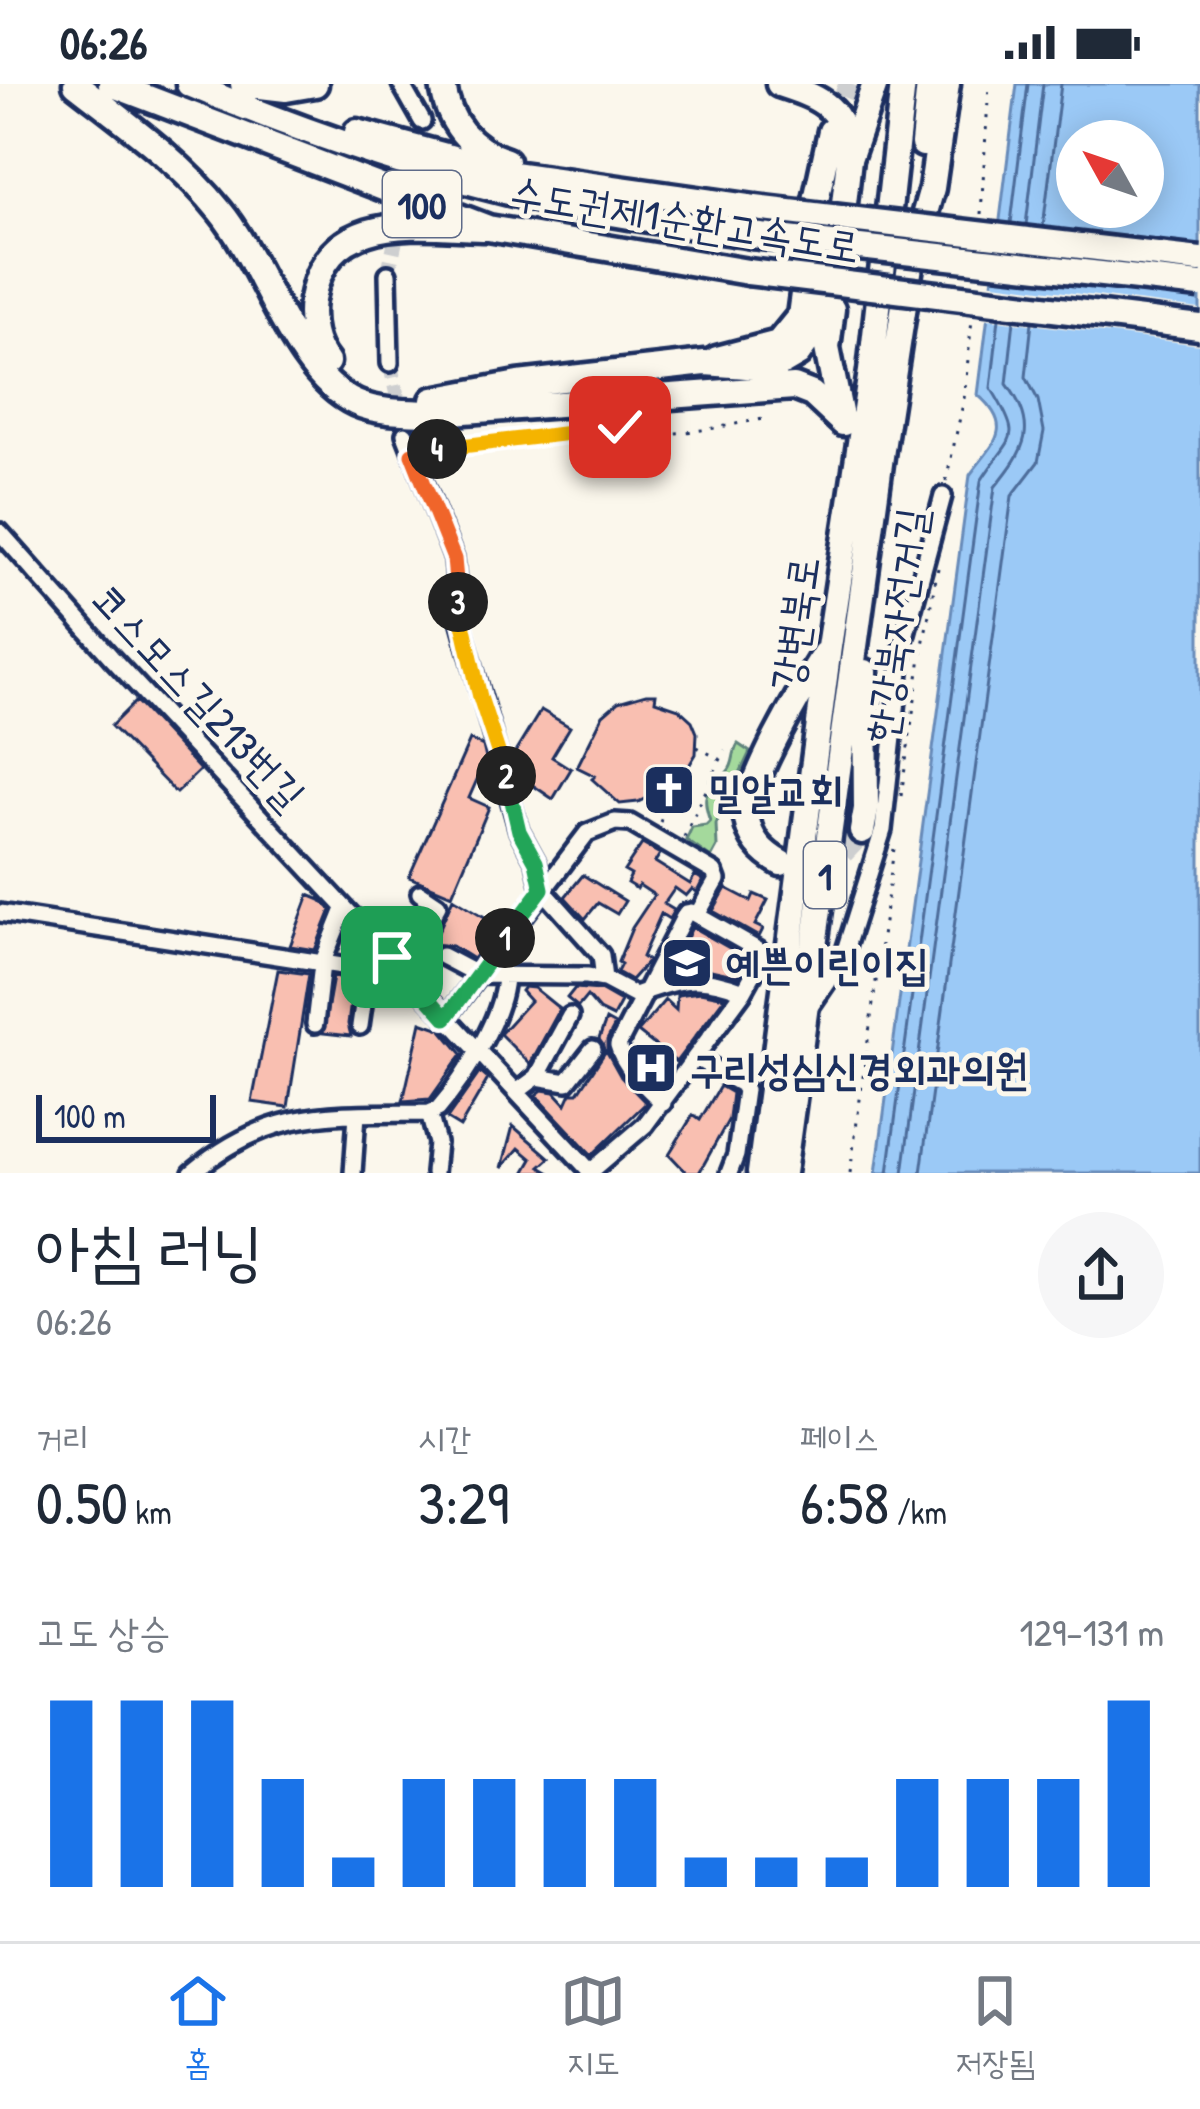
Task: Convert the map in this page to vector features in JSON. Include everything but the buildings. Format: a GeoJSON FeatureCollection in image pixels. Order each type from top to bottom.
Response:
{"type":"FeatureCollection","features":[{"type":"Feature","properties":{"kind":"highway"},"geometry":{"type":"LineString","coordinates":[[76,84],[175,163],[220,210],[249,251],[309,360],[332,388],[358,404],[387,411],[438,413],[794,387],[812,394],[843,423]]}},
{"type":"Feature","properties":{"kind":"highway","name":"수도권제1순환고속도로"},"geometry":{"type":"LineString","coordinates":[[111,84],[488,228],[748,272],[1200,327]]}},
{"type":"Feature","properties":{"kind":"highway","name":"수도권제1순환고속도로"},"geometry":{"type":"LineString","coordinates":[[193,84],[513,174],[755,208],[1200,260]]}},
{"type":"Feature","properties":{"kind":"highway","name":"수도권제1순환고속도로"},"geometry":{"type":"LineString","coordinates":[[193,84],[297,128],[402,163],[604,212],[752,235],[1200,286]]}},
{"type":"Feature","properties":{"kind":"highway"},"geometry":{"type":"LineString","coordinates":[[243,84],[286,88],[315,84]]}},
{"type":"Feature","properties":{"kind":"highway"},"geometry":{"type":"LineString","coordinates":[[443,84],[454,122],[486,152],[513,164],[619,190]]}},
{"type":"Feature","properties":{"kind":"highway"},"geometry":{"type":"LineString","coordinates":[[779,84],[830,104],[841,118],[850,159]]}},
{"type":"Feature","properties":{"kind":"highway"},"geometry":{"type":"LineString","coordinates":[[858,460],[843,423],[827,348],[850,159],[875,84]]}},
{"type":"Feature","properties":{"kind":"highway","name":"강변북로"},"geometry":{"type":"LineString","coordinates":[[765,1172],[903,84]]}},
{"type":"Feature","properties":{"kind":"highway","name":"1"},"geometry":{"type":"LineString","coordinates":[[765,1172],[806,1012],[910,266],[929,84]]}},
{"type":"Feature","properties":{"kind":"highway"},"geometry":{"type":"LineString","coordinates":[[910,266],[932,188],[947,84]]}},
{"type":"Feature","properties":{"kind":"highway"},"geometry":{"type":"LineString","coordinates":[[488,228],[387,225],[337,251],[318,279],[310,312],[321,355],[340,377],[374,395],[438,400],[518,384],[705,363],[778,343],[800,316],[831,131]]}},
{"type":"Feature","properties":{"kind":"highway"},"geometry":{"type":"LineString","coordinates":[[705,363],[774,368],[798,354],[818,327],[838,257]]}},
{"type":"Feature","properties":{"kind":"highway"},"geometry":{"type":"LineString","coordinates":[[862,831],[865,578]]}},
{"type":"Feature","properties":{"kind":"highway"},"geometry":{"type":"LineString","coordinates":[[781,863],[759,847],[751,833],[747,802],[829,647]]}},
{"type":"Feature","properties":{"kind":"street"},"geometry":{"type":"LineString","coordinates":[[401,84],[422,122]]}},
{"type":"Feature","properties":{"kind":"street"},"geometry":{"type":"LineString","coordinates":[[388,274],[390,363]]}},
{"type":"Feature","properties":{"kind":"street"},"geometry":{"type":"LineString","coordinates":[[405,434],[454,559],[459,616],[519,831],[536,862],[542,889],[601,955],[604,980]]}},
{"type":"Feature","properties":{"kind":"street"},"geometry":{"type":"LineString","coordinates":[[806,1012],[842,960],[883,830],[903,644],[943,496]]}},
{"type":"Feature","properties":{"kind":"street","name":"코스모스길213번길"},"geometry":{"type":"LineString","coordinates":[[0,532],[589,1172]]}},
{"type":"Feature","properties":{"kind":"street"},"geometry":{"type":"LineString","coordinates":[[446,1018],[593,828],[630,823],[714,872],[718,878],[697,915]]}},
{"type":"Feature","properties":{"kind":"street"},"geometry":{"type":"LineString","coordinates":[[0,914],[368,970],[399,968],[410,959],[437,908],[436,901],[420,893]]}},
{"type":"Feature","properties":{"kind":"street"},"geometry":{"type":"LineString","coordinates":[[314,1024],[322,964],[344,909]]}},
{"type":"Feature","properties":{"kind":"street"},"geometry":{"type":"LineString","coordinates":[[589,1172],[645,1125],[663,1103],[760,962],[758,950],[691,912],[684,915],[618,1050],[663,1103]]}},
{"type":"Feature","properties":{"kind":"street"},"geometry":{"type":"LineString","coordinates":[[442,956],[478,975],[604,980],[634,995],[698,977],[743,991]]}},
{"type":"Feature","properties":{"kind":"street"},"geometry":{"type":"LineString","coordinates":[[360,1026],[368,970]]}},
{"type":"Feature","properties":{"kind":"street"},"geometry":{"type":"LineString","coordinates":[[192,1173],[241,1138],[281,1121],[429,1113],[443,1102],[476,1050],[503,1000],[505,974]]}},
{"type":"Feature","properties":{"kind":"street"},"geometry":{"type":"LineString","coordinates":[[518,1091],[536,1077],[569,1016]]}},
{"type":"Feature","properties":{"kind":"street"},"geometry":{"type":"LineString","coordinates":[[536,1077],[567,1082],[593,1048]]}},
{"type":"Feature","properties":{"kind":"street"},"geometry":{"type":"LineString","coordinates":[[696,1058],[745,1090],[729,1173]]}},
{"type":"Feature","properties":{"kind":"street"},"geometry":{"type":"LineString","coordinates":[[429,1113],[437,1143],[434,1173]]}},
{"type":"Feature","properties":{"kind":"street"},"geometry":{"type":"LineString","coordinates":[[353,1173],[357,1114]]}},
{"type":"Feature","properties":{"kind":"path"},"geometry":{"type":"LineString","coordinates":[[981,220],[989,84]]}},
{"type":"Feature","properties":{"kind":"path","name":"한강북자전거길"},"geometry":{"type":"LineString","coordinates":[[943,496],[964,399],[974,309]]}},
{"type":"Feature","properties":{"kind":"path"},"geometry":{"type":"LineString","coordinates":[[412,454],[620,427],[636,433],[769,418]]}},
{"type":"Feature","properties":{"kind":"path","name":"한강북자전거길"},"geometry":{"type":"LineString","coordinates":[[900,807],[939,562]]}},
{"type":"Feature","properties":{"kind":"path"},"geometry":{"type":"LineString","coordinates":[[698,747],[721,760]]}},
{"type":"Feature","properties":{"kind":"path"},"geometry":{"type":"LineString","coordinates":[[678,850],[725,750]]}},
{"type":"Feature","properties":{"kind":"path"},"geometry":{"type":"LineString","coordinates":[[654,835],[680,781]]}},
{"type":"Feature","properties":{"kind":"path"},"geometry":{"type":"LineString","coordinates":[[850,1173],[897,831]]}},
{"type":"Feature","properties":{"kind":"green space"},"geometry":{"type":"Polygon","coordinates":[[[738,744],[750,752],[716,824],[717,847],[711,858],[686,840],[692,827],[710,821],[706,797],[730,768],[738,744]]]}},
{"type":"Feature","properties":{"kind":"water"},"geometry":{"type":"Polygon","coordinates":[[[1017,84],[1200,84],[1200,1173],[876,1173],[970,475],[997,436],[990,407],[978,395],[1017,84]]]}},
{"type":"Feature","properties":{"kind":"pier"},"geometry":{"type":"Polygon","coordinates":[[[985,282],[1200,309],[1200,345],[981,318],[985,282]]]}},
{"type":"Feature","properties":{"kind":"tunnel"},"geometry":{"type":"LineString","coordinates":[[831,131],[851,84]]}},
{"type":"Feature","properties":{"kind":"tunnel"},"geometry":{"type":"LineString","coordinates":[[388,274],[422,121]]}},
{"type":"Feature","properties":{"kind":"tunnel"},"geometry":{"type":"LineString","coordinates":[[390,363],[402,419]]}},
{"type":"Feature","properties":{"kind":"tunnel"},"geometry":{"type":"LineString","coordinates":[[812,869],[830,865],[862,831]]}},
{"type":"Feature","properties":{"kind":"place","name":"밀알교회"},"geometry":{"type":"Point","coordinates":[669,790]}},
{"type":"Feature","properties":{"kind":"place","name":"예쁜이린이집"},"geometry":{"type":"Point","coordinates":[687,963]}},
{"type":"Feature","properties":{"kind":"place","name":"구리성심신경외과의원"},"geometry":{"type":"Point","coordinates":[651,1068]}},
{"type":"Feature","properties":{"kind":"route"},"geometry":{"type":"LineString","coordinates":[[392,957],[446,1018],[542,889],[536,862],[519,831],[480,697],[459,616],[454,559],[412,454],[620,427]]}}]}
